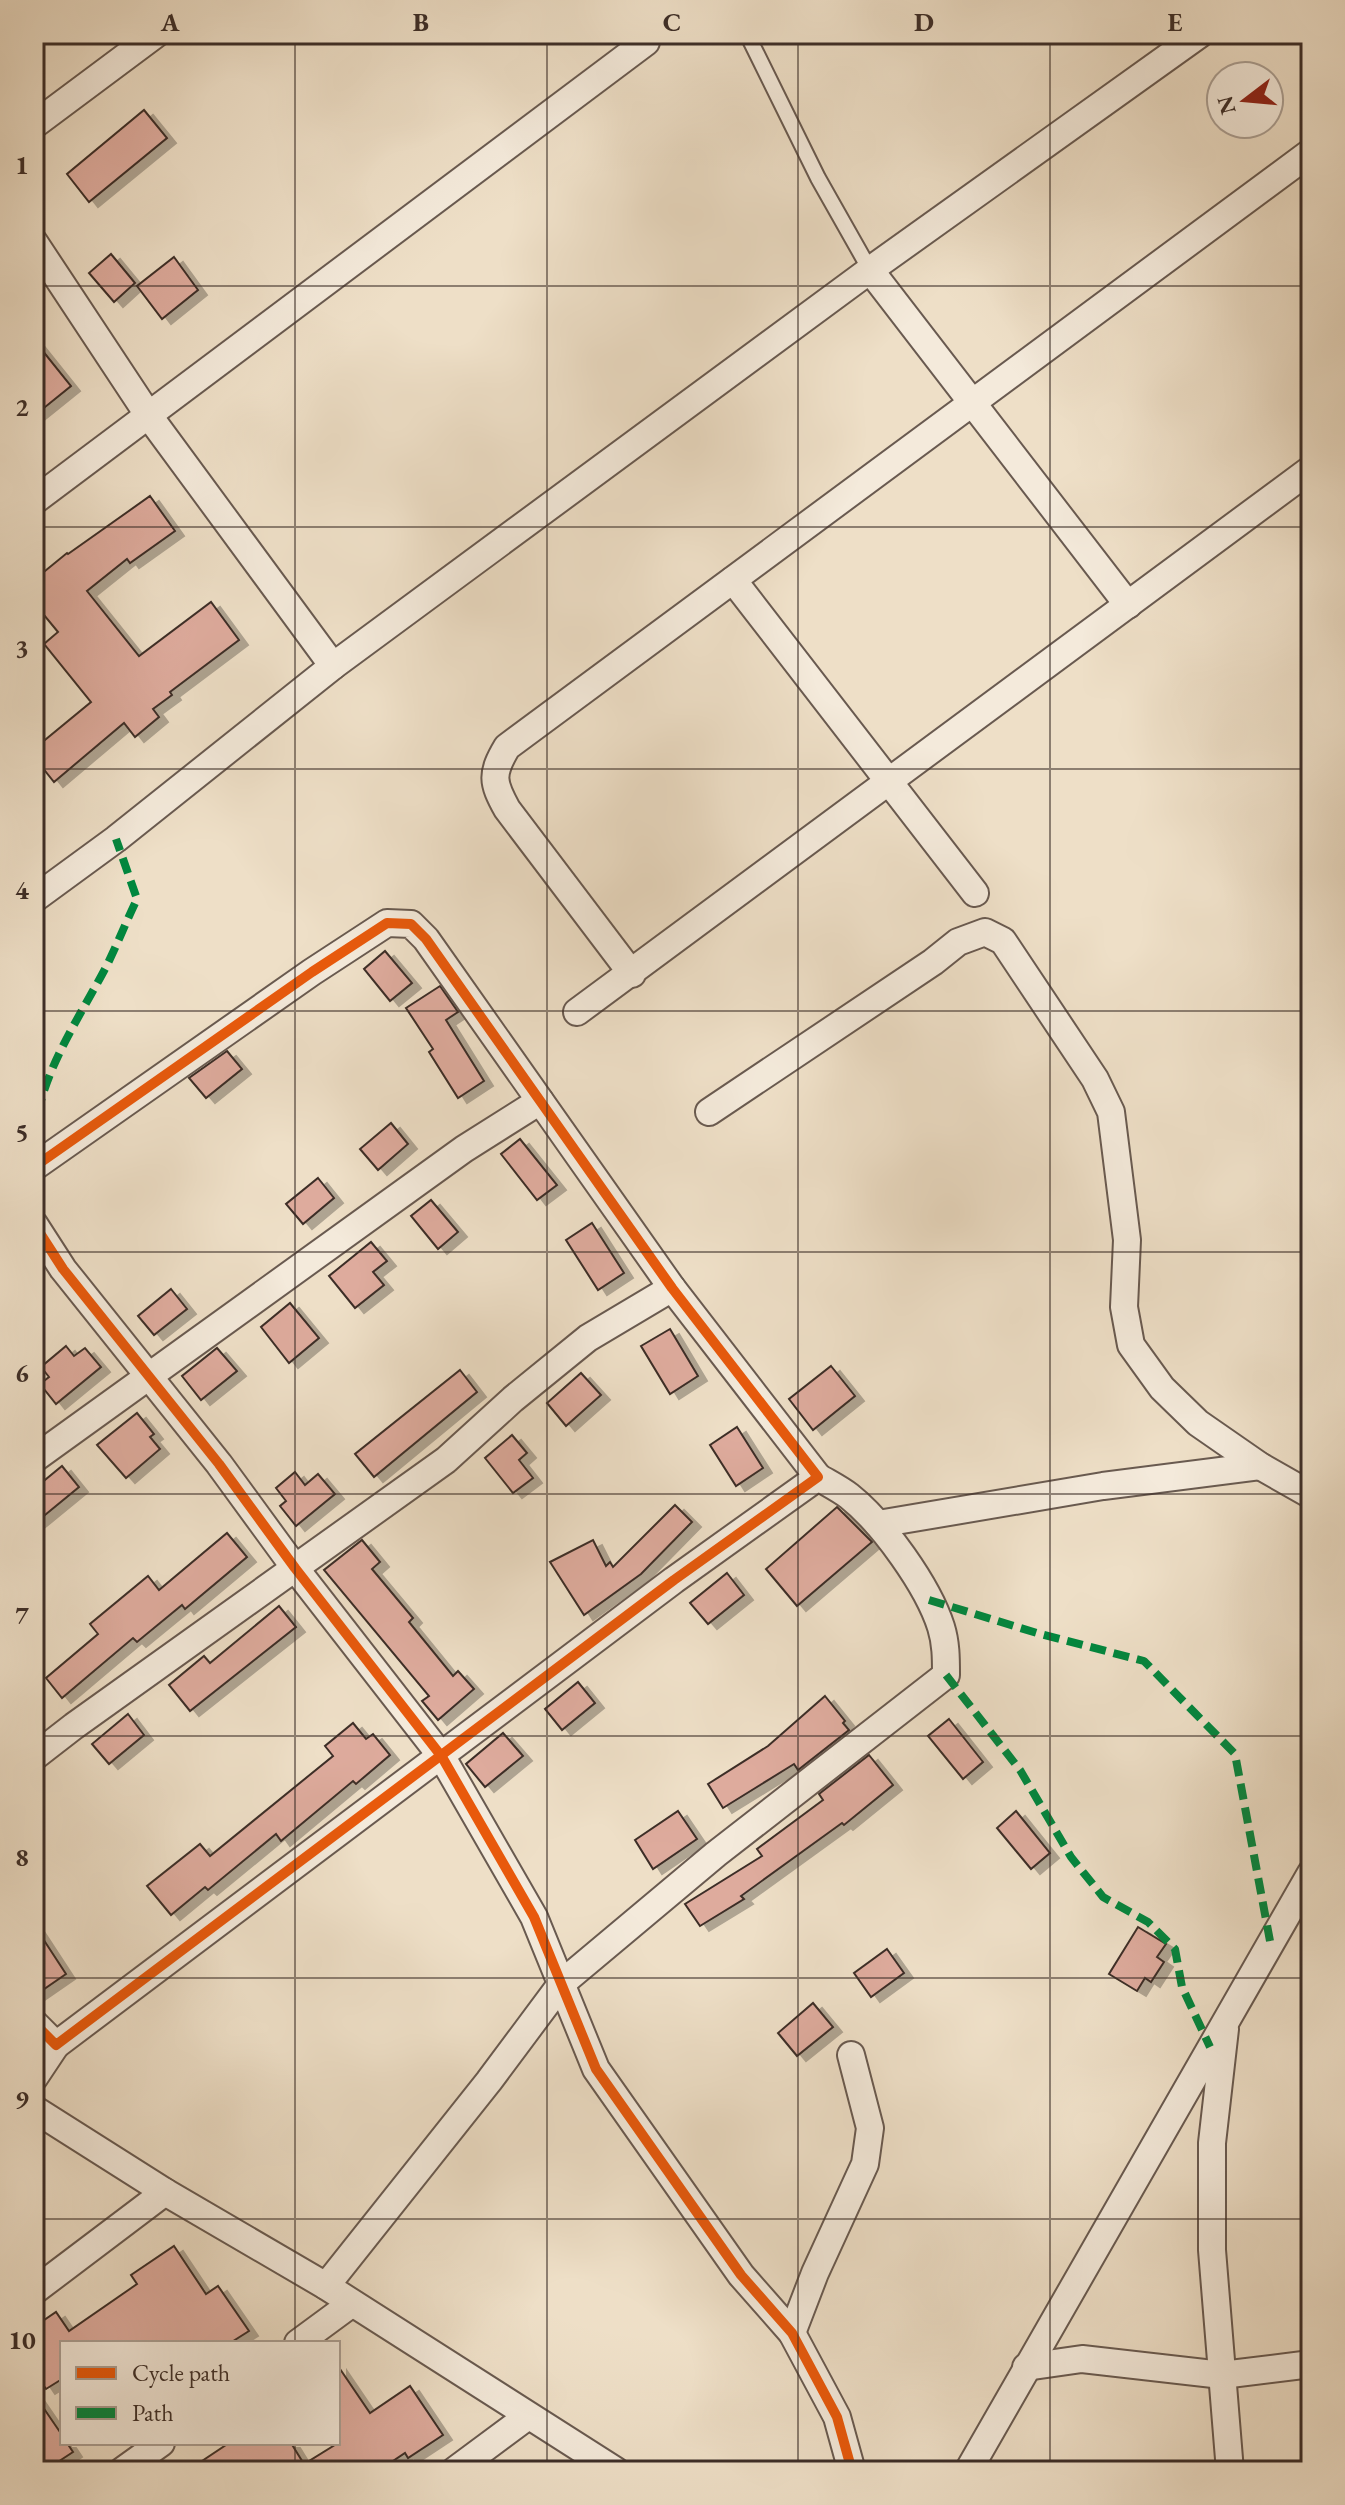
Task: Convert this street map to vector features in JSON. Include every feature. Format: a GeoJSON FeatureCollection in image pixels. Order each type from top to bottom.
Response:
{"type":"FeatureCollection","features":[{"type":"Feature","properties":{"kind":"street"},"geometry":{"type":"LineString","coordinates":[[34,125],[156,34]]}},
{"type":"Feature","properties":{"kind":"street"},"geometry":{"type":"LineString","coordinates":[[34,899],[116,839],[333,666],[870,270],[1200,34]]}},
{"type":"Feature","properties":{"kind":"street"},"geometry":{"type":"LineString","coordinates":[[34,501],[646,42]]}},
{"type":"Feature","properties":{"kind":"street"},"geometry":{"type":"LineString","coordinates":[[632,974],[507,809],[496,789],[494,769],[507,747],[1311,152]]}},
{"type":"Feature","properties":{"kind":"street"},"geometry":{"type":"LineString","coordinates":[[34,242],[149,416],[333,666]]}},
{"type":"Feature","properties":{"kind":"street"},"geometry":{"type":"LineString","coordinates":[[870,270],[1128,605]]}},
{"type":"Feature","properties":{"kind":"street"},"geometry":{"type":"LineString","coordinates":[[577,1012],[1311,469]]}},
{"type":"Feature","properties":{"kind":"street"},"geometry":{"type":"LineString","coordinates":[[733,580],[975,893]]}},
{"type":"Feature","properties":{"kind":"street"},"geometry":{"type":"LineString","coordinates":[[34,1167],[387,923],[411,924],[426,939],[672,1288],[818,1477],[848,1496],[878,1524],[929,1600],[940,1625],[946,1649],[946,1675],[716,1854],[562,1983],[489,2081],[326,2286]]}},
{"type":"Feature","properties":{"kind":"street"},"geometry":{"type":"LineString","coordinates":[[709,1112],[933,962],[958,942],[985,932],[1003,941],[1095,1079],[1111,1112],[1127,1240],[1124,1307],[1131,1345],[1162,1388],[1198,1423],[1260,1466],[1311,1495]]}},
{"type":"Feature","properties":{"kind":"street"},"geometry":{"type":"LineString","coordinates":[[34,1459],[464,1149],[540,1101]]}},
{"type":"Feature","properties":{"kind":"street"},"geometry":{"type":"LineString","coordinates":[[34,1224],[63,1269],[219,1464],[295,1568],[442,1757],[534,1917],[596,2069],[741,2275],[792,2333],[837,2417],[852,2471]]}},
{"type":"Feature","properties":{"kind":"street"},"geometry":{"type":"LineString","coordinates":[[34,1757],[446,1460],[513,1399],[588,1338],[672,1288]]}},
{"type":"Feature","properties":{"kind":"street"},"geometry":{"type":"LineString","coordinates":[[878,1524],[1103,1486],[1260,1466]]}},
{"type":"Feature","properties":{"kind":"street"},"geometry":{"type":"LineString","coordinates":[[34,2078],[56,2045],[674,1580],[818,1477]]}},
{"type":"Feature","properties":{"kind":"street"},"geometry":{"type":"LineString","coordinates":[[968,2471],[1311,1873]]}},
{"type":"Feature","properties":{"kind":"street"},"geometry":{"type":"LineString","coordinates":[[1226,2018],[1212,2143],[1212,2250],[1230,2471]]}},
{"type":"Feature","properties":{"kind":"street"},"geometry":{"type":"LineString","coordinates":[[34,2023],[56,2045]]}},
{"type":"Feature","properties":{"kind":"street"},"geometry":{"type":"LineString","coordinates":[[792,2333],[815,2273],[865,2164],[870,2128],[851,2055]]}},
{"type":"Feature","properties":{"kind":"street"},"geometry":{"type":"LineString","coordinates":[[34,2109],[165,2192],[326,2286],[616,2471]]}},
{"type":"Feature","properties":{"kind":"street"},"geometry":{"type":"LineString","coordinates":[[34,2291],[165,2192]]}},
{"type":"Feature","properties":{"kind":"street"},"geometry":{"type":"LineString","coordinates":[[301,2341],[351,2304]]}},
{"type":"Feature","properties":{"kind":"street"},"geometry":{"type":"LineString","coordinates":[[1026,2367],[1082,2359],[1222,2375],[1311,2364]]}},
{"type":"Feature","properties":{"kind":"street"},"geometry":{"type":"LineString","coordinates":[[454,2471],[528,2416]]}},
{"type":"Feature","properties":{"kind":"street"},"geometry":{"type":"LineString","coordinates":[[122,2471],[158,2445]]}},
{"type":"Feature","properties":{"kind":"lane"},"geometry":{"type":"LineString","coordinates":[[747,34],[818,178],[870,270]]}},
{"type":"Feature","properties":{"kind":"building"},"geometry":{"type":"Polygon","coordinates":[[[144,110],[167,138],[89,202],[67,174],[144,110]]]}},
{"type":"Feature","properties":{"kind":"building"},"geometry":{"type":"Polygon","coordinates":[[[111,254],[135,283],[114,302],[89,273],[111,254]]]}},
{"type":"Feature","properties":{"kind":"building"},"geometry":{"type":"Polygon","coordinates":[[[174,257],[198,290],[162,319],[137,286],[174,257]]]}},
{"type":"Feature","properties":{"kind":"building"},"geometry":{"type":"Polygon","coordinates":[[[34,340],[71,386],[34,416],[34,340]]]}},
{"type":"Feature","properties":{"kind":"building"},"geometry":{"type":"Polygon","coordinates":[[[150,496],[175,531],[130,563],[127,559],[87,591],[139,656],[211,602],[239,640],[170,692],[172,695],[153,709],[159,717],[135,737],[124,723],[54,782],[34,757],[34,749],[91,702],[44,644],[58,632],[34,603],[34,580],[67,553],[150,496]]]}},
{"type":"Feature","properties":{"kind":"building"},"geometry":{"type":"Polygon","coordinates":[[[385,951],[412,983],[390,1001],[364,969],[385,951]]]}},
{"type":"Feature","properties":{"kind":"building"},"geometry":{"type":"Polygon","coordinates":[[[440,986],[458,1012],[446,1020],[484,1081],[458,1098],[429,1052],[433,1049],[406,1008],[440,986]]]}},
{"type":"Feature","properties":{"kind":"building"},"geometry":{"type":"Polygon","coordinates":[[[227,1051],[242,1069],[206,1098],[189,1078],[227,1051]]]}},
{"type":"Feature","properties":{"kind":"building"},"geometry":{"type":"Polygon","coordinates":[[[391,1123],[408,1144],[378,1170],[360,1149],[391,1123]]]}},
{"type":"Feature","properties":{"kind":"building"},"geometry":{"type":"Polygon","coordinates":[[[520,1139],[557,1185],[537,1200],[501,1154],[520,1139]]]}},
{"type":"Feature","properties":{"kind":"building"},"geometry":{"type":"Polygon","coordinates":[[[318,1178],[334,1198],[303,1224],[286,1204],[318,1178]]]}},
{"type":"Feature","properties":{"kind":"building"},"geometry":{"type":"Polygon","coordinates":[[[431,1200],[458,1232],[438,1249],[411,1216],[431,1200]]]}},
{"type":"Feature","properties":{"kind":"building"},"geometry":{"type":"Polygon","coordinates":[[[592,1223],[624,1273],[598,1290],[566,1240],[592,1223]]]}},
{"type":"Feature","properties":{"kind":"building"},"geometry":{"type":"Polygon","coordinates":[[[371,1242],[387,1261],[373,1272],[384,1285],[355,1308],[329,1276],[371,1242]]]}},
{"type":"Feature","properties":{"kind":"building"},"geometry":{"type":"Polygon","coordinates":[[[171,1289],[187,1309],[154,1335],[138,1316],[171,1289]]]}},
{"type":"Feature","properties":{"kind":"building"},"geometry":{"type":"Polygon","coordinates":[[[290,1303],[319,1338],[289,1363],[261,1327],[290,1303]]]}},
{"type":"Feature","properties":{"kind":"building"},"geometry":{"type":"Polygon","coordinates":[[[670,1329],[698,1376],[670,1394],[641,1346],[670,1329]]]}},
{"type":"Feature","properties":{"kind":"building"},"geometry":{"type":"Polygon","coordinates":[[[66,1346],[74,1356],[85,1348],[101,1367],[56,1404],[40,1384],[49,1377],[41,1367],[66,1346]]]}},
{"type":"Feature","properties":{"kind":"building"},"geometry":{"type":"Polygon","coordinates":[[[217,1348],[237,1371],[201,1400],[182,1376],[217,1348]]]}},
{"type":"Feature","properties":{"kind":"building"},"geometry":{"type":"Polygon","coordinates":[[[831,1366],[855,1396],[813,1430],[789,1399],[831,1366]]]}},
{"type":"Feature","properties":{"kind":"building"},"geometry":{"type":"Polygon","coordinates":[[[460,1370],[477,1392],[374,1477],[355,1454],[460,1370]]]}},
{"type":"Feature","properties":{"kind":"building"},"geometry":{"type":"Polygon","coordinates":[[[581,1373],[601,1395],[566,1426],[547,1403],[581,1373]]]}},
{"type":"Feature","properties":{"kind":"building"},"geometry":{"type":"Polygon","coordinates":[[[137,1413],[154,1434],[150,1437],[160,1449],[126,1478],[97,1445],[137,1413]]]}},
{"type":"Feature","properties":{"kind":"building"},"geometry":{"type":"Polygon","coordinates":[[[737,1427],[763,1468],[736,1486],[710,1445],[737,1427]]]}},
{"type":"Feature","properties":{"kind":"building"},"geometry":{"type":"Polygon","coordinates":[[[512,1435],[527,1453],[519,1460],[533,1478],[513,1493],[485,1458],[512,1435]]]}},
{"type":"Feature","properties":{"kind":"building"},"geometry":{"type":"Polygon","coordinates":[[[62,1466],[79,1487],[34,1524],[34,1489],[62,1466]]]}},
{"type":"Feature","properties":{"kind":"building"},"geometry":{"type":"Polygon","coordinates":[[[295,1472],[305,1485],[318,1474],[335,1494],[296,1526],[280,1506],[286,1501],[276,1488],[295,1472]]]}},
{"type":"Feature","properties":{"kind":"building"},"geometry":{"type":"Polygon","coordinates":[[[675,1505],[692,1522],[641,1574],[584,1615],[550,1562],[593,1540],[606,1566],[610,1562],[613,1567],[675,1505]]]}},
{"type":"Feature","properties":{"kind":"building"},"geometry":{"type":"Polygon","coordinates":[[[837,1507],[872,1542],[797,1606],[766,1569],[837,1507]]]}},
{"type":"Feature","properties":{"kind":"building"},"geometry":{"type":"Polygon","coordinates":[[[227,1533],[247,1557],[185,1609],[182,1605],[137,1642],[133,1638],[62,1698],[46,1678],[98,1634],[90,1624],[148,1576],[159,1590],[227,1533]]]}},
{"type":"Feature","properties":{"kind":"building"},"geometry":{"type":"Polygon","coordinates":[[[362,1540],[380,1562],[372,1569],[413,1618],[409,1622],[453,1676],[458,1671],[474,1689],[438,1720],[422,1701],[429,1696],[324,1570],[362,1540]]]}},
{"type":"Feature","properties":{"kind":"building"},"geometry":{"type":"Polygon","coordinates":[[[727,1573],[744,1595],[708,1624],[690,1603],[727,1573]]]}},
{"type":"Feature","properties":{"kind":"building"},"geometry":{"type":"Polygon","coordinates":[[[279,1606],[296,1627],[190,1711],[169,1685],[204,1656],[210,1663],[279,1606]]]}},
{"type":"Feature","properties":{"kind":"building"},"geometry":{"type":"Polygon","coordinates":[[[578,1682],[595,1703],[562,1730],[545,1709],[578,1682]]]}},
{"type":"Feature","properties":{"kind":"building"},"geometry":{"type":"Polygon","coordinates":[[[825,1696],[849,1730],[798,1770],[794,1764],[723,1808],[708,1784],[768,1746],[825,1696]]]}},
{"type":"Feature","properties":{"kind":"building"},"geometry":{"type":"Polygon","coordinates":[[[128,1714],[144,1735],[109,1764],[92,1744],[128,1714]]]}},
{"type":"Feature","properties":{"kind":"building"},"geometry":{"type":"Polygon","coordinates":[[[949,1719],[983,1762],[963,1779],[928,1736],[949,1719]]]}},
{"type":"Feature","properties":{"kind":"building"},"geometry":{"type":"Polygon","coordinates":[[[353,1723],[366,1739],[373,1734],[390,1755],[356,1784],[353,1781],[281,1841],[276,1834],[208,1890],[205,1887],[171,1915],[147,1886],[200,1844],[210,1856],[333,1756],[325,1746],[353,1723]]]}},
{"type":"Feature","properties":{"kind":"building"},"geometry":{"type":"Polygon","coordinates":[[[503,1733],[523,1756],[485,1787],[466,1764],[503,1733]]]}},
{"type":"Feature","properties":{"kind":"building"},"geometry":{"type":"Polygon","coordinates":[[[869,1755],[893,1785],[844,1825],[842,1823],[741,1896],[744,1899],[700,1926],[685,1904],[762,1856],[757,1849],[823,1800],[819,1794],[869,1755]]]}},
{"type":"Feature","properties":{"kind":"building"},"geometry":{"type":"Polygon","coordinates":[[[678,1811],[697,1839],[653,1869],[635,1840],[678,1811]]]}},
{"type":"Feature","properties":{"kind":"building"},"geometry":{"type":"Polygon","coordinates":[[[1016,1811],[1050,1853],[1031,1869],[997,1828],[1016,1811]]]}},
{"type":"Feature","properties":{"kind":"building"},"geometry":{"type":"Polygon","coordinates":[[[34,1925],[66,1974],[34,1996],[34,1925]]]}},
{"type":"Feature","properties":{"kind":"building"},"geometry":{"type":"Polygon","coordinates":[[[1138,1927],[1166,1944],[1157,1957],[1164,1962],[1151,1982],[1145,1978],[1137,1991],[1109,1974],[1138,1927]]]}},
{"type":"Feature","properties":{"kind":"building"},"geometry":{"type":"Polygon","coordinates":[[[887,1949],[904,1973],[871,1997],[854,1973],[887,1949]]]}},
{"type":"Feature","properties":{"kind":"building"},"geometry":{"type":"Polygon","coordinates":[[[813,2003],[833,2027],[797,2056],[778,2033],[813,2003]]]}},
{"type":"Feature","properties":{"kind":"building"},"geometry":{"type":"Polygon","coordinates":[[[174,2246],[206,2294],[218,2286],[249,2331],[233,2341],[60,2341],[60,2380],[46,2389],[34,2371],[34,2327],[56,2312],[69,2331],[137,2284],[131,2275],[174,2246]]]}},
{"type":"Feature","properties":{"kind":"building"},"geometry":{"type":"Polygon","coordinates":[[[340,2369],[370,2413],[410,2386],[443,2435],[408,2458],[405,2453],[378,2471],[187,2471],[226,2445],[292,2445],[304,2464],[335,2445],[340,2445],[340,2369]]]}},
{"type":"Feature","properties":{"kind":"building"},"geometry":{"type":"Polygon","coordinates":[[[34,2394],[60,2432],[60,2445],[68,2445],[73,2452],[44,2471],[34,2471],[34,2394]]]}},
{"type":"Feature","properties":{"kind":"marked path"},"geometry":{"type":"LineString","coordinates":[[34,1137],[52,1070],[106,967],[137,899],[116,839]]}},
{"type":"Feature","properties":{"kind":"marked path"},"geometry":{"type":"LineString","coordinates":[[929,1600],[1144,1661],[1235,1754],[1270,1941]]}},
{"type":"Feature","properties":{"kind":"marked path"},"geometry":{"type":"LineString","coordinates":[[946,1675],[1020,1770],[1071,1857],[1103,1897],[1148,1922],[1175,1949],[1182,1987],[1210,2047]]}},
{"type":"Feature","properties":{"kind":"cycle path"},"geometry":{"type":"LineString","coordinates":[[34,1167],[387,923],[411,924],[426,939],[672,1288],[818,1477],[674,1580],[56,2045],[34,2023]]}},
{"type":"Feature","properties":{"kind":"cycle path"},"geometry":{"type":"LineString","coordinates":[[34,1224],[63,1269],[219,1464],[295,1568],[442,1757],[534,1917],[596,2069],[741,2275],[792,2333],[837,2417],[852,2471]]}}]}
